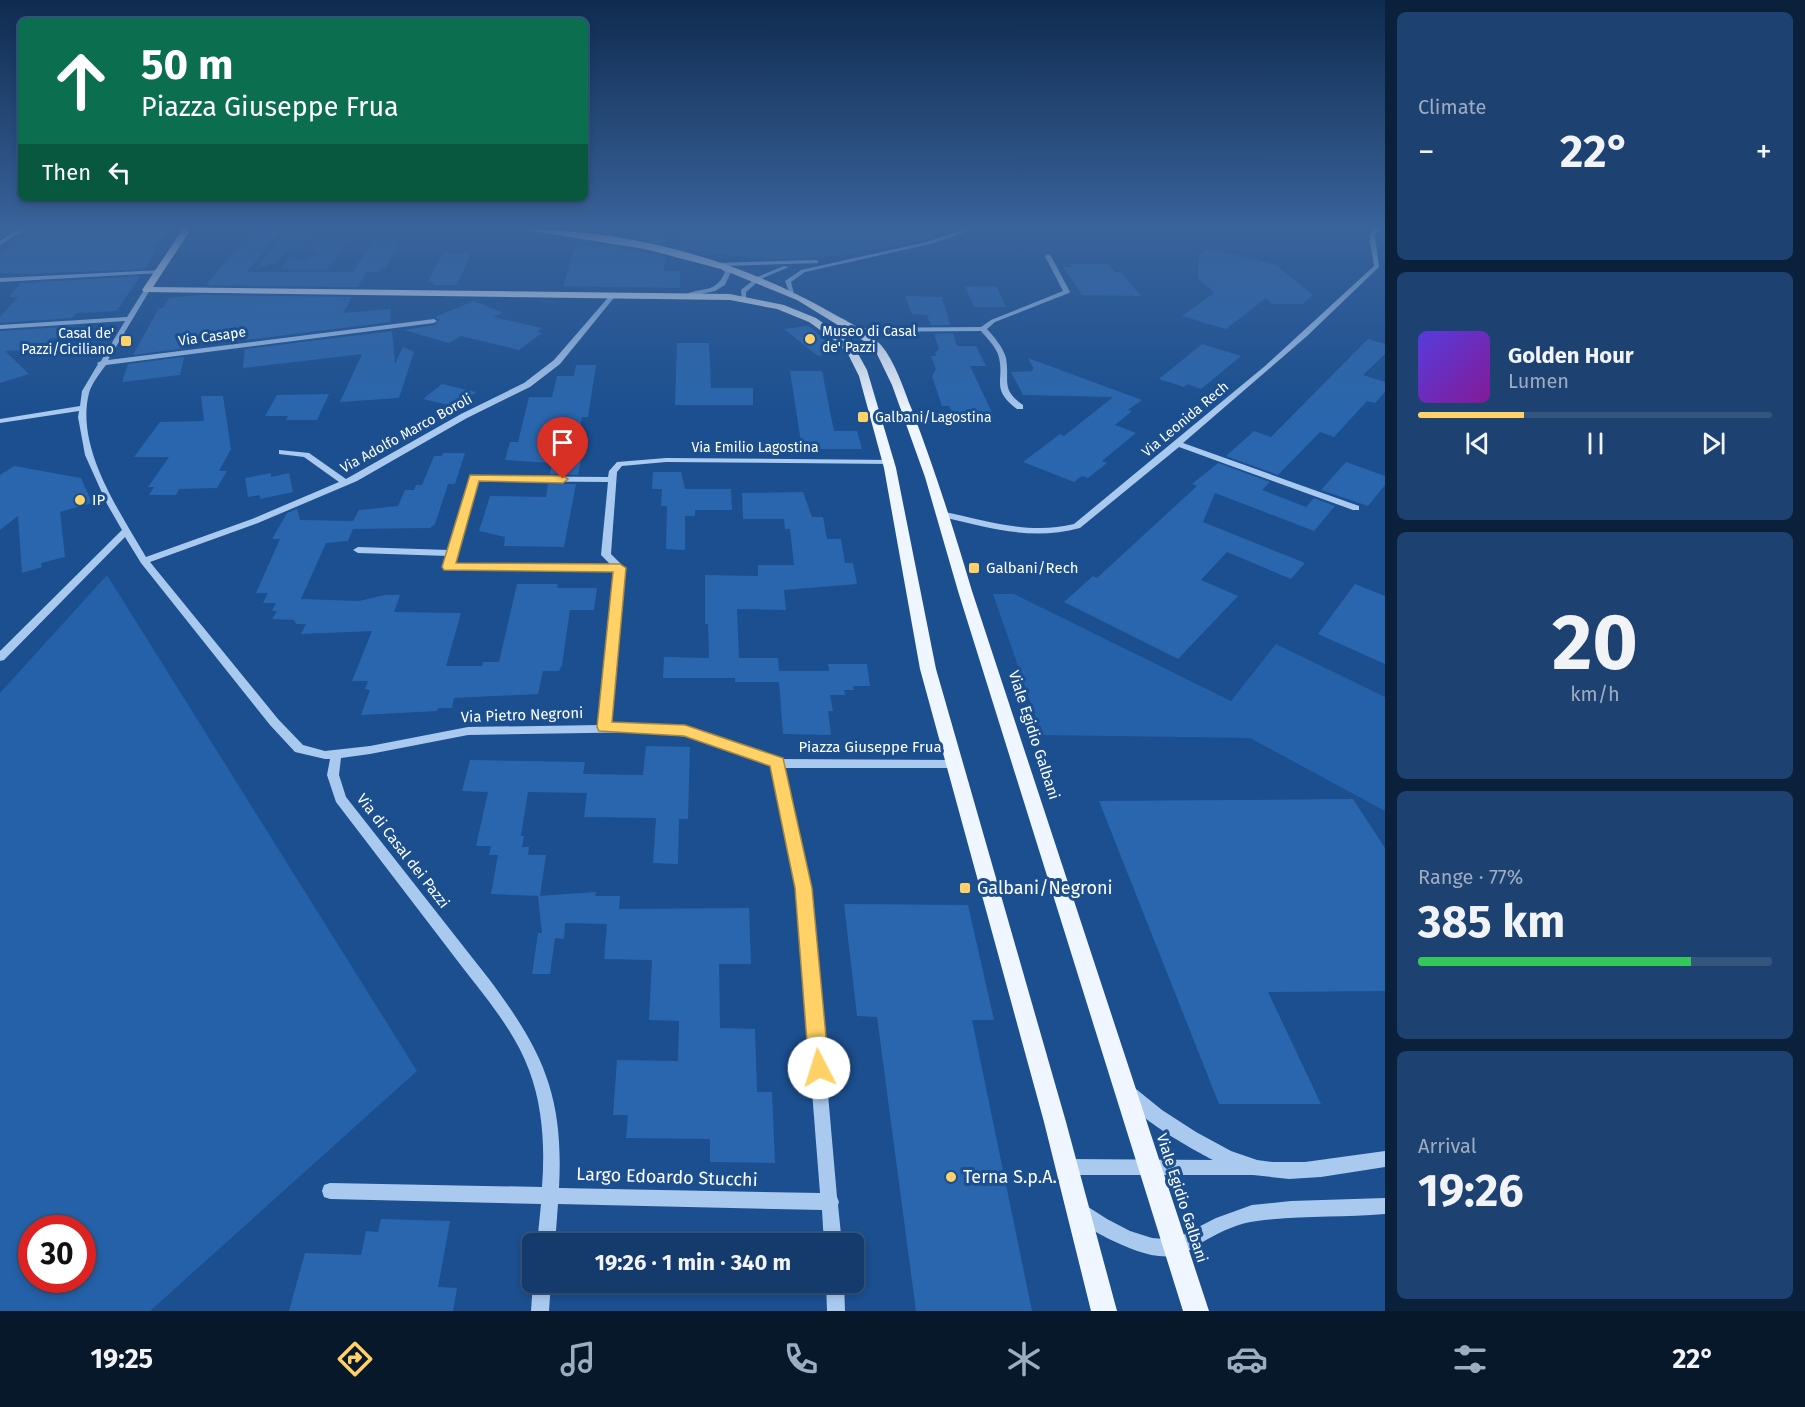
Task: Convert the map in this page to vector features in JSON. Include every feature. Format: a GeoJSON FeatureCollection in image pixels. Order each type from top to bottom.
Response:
{"type":"FeatureCollection","features":[{"type":"Feature","properties":{"kind":"main road"},"geometry":{"type":"LineString","coordinates":[[168,290],[688,295],[746,292],[808,318],[853,353],[863,373],[891,462],[914,607],[1104,1311]]}},
{"type":"Feature","properties":{"kind":"main road","name":"Viale Egidio Galbani"},"geometry":{"type":"LineString","coordinates":[[786,290],[873,343],[888,365],[924,454],[945,515],[965,591],[1196,1311]]}},
{"type":"Feature","properties":{"kind":"street"},"geometry":{"type":"LineString","coordinates":[[147,290],[89,385],[82,408],[83,426],[93,465],[126,531],[144,561],[292,743],[310,753],[336,754]]}},
{"type":"Feature","properties":{"kind":"street"},"geometry":{"type":"LineString","coordinates":[[688,295],[712,290]]}},
{"type":"Feature","properties":{"kind":"street"},"geometry":{"type":"LineString","coordinates":[[746,292],[752,290]]}},
{"type":"Feature","properties":{"kind":"street"},"geometry":{"type":"LineString","coordinates":[[784,290],[792,293]]}},
{"type":"Feature","properties":{"kind":"street"},"geometry":{"type":"LineString","coordinates":[[854,330],[983,330],[993,321],[1067,292],[1066,290]]}},
{"type":"Feature","properties":{"kind":"street","name":"Via Leonida Rech"},"geometry":{"type":"LineString","coordinates":[[945,515],[1031,531],[1077,526],[1356,290]]}},
{"type":"Feature","properties":{"kind":"street","name":"Via Adolfo Marco Boroli"},"geometry":{"type":"LineString","coordinates":[[144,561],[255,521],[345,483],[464,416],[538,379],[561,358],[615,294]]}},
{"type":"Feature","properties":{"kind":"street"},"geometry":{"type":"LineString","coordinates":[[0,327],[129,319]]}},
{"type":"Feature","properties":{"kind":"street","name":"Via Casape"},"geometry":{"type":"LineString","coordinates":[[101,363],[434,321]]}},
{"type":"Feature","properties":{"kind":"street"},"geometry":{"type":"LineString","coordinates":[[983,330],[1002,357],[1001,382],[1007,397],[1020,407]]}},
{"type":"Feature","properties":{"kind":"street"},"geometry":{"type":"LineString","coordinates":[[0,421],[82,408]]}},
{"type":"Feature","properties":{"kind":"street"},"geometry":{"type":"LineString","coordinates":[[1176,443],[1356,508]]}},
{"type":"Feature","properties":{"kind":"street"},"geometry":{"type":"LineString","coordinates":[[282,452],[306,455],[345,483]]}},
{"type":"Feature","properties":{"kind":"street","name":"Via Emilio Lagostina"},"geometry":{"type":"LineString","coordinates":[[612,480],[613,471],[620,464],[666,460],[891,462]]}},
{"type":"Feature","properties":{"kind":"street"},"geometry":{"type":"LineString","coordinates":[[474,478],[612,480],[606,555],[620,568],[449,567],[474,478]]}},
{"type":"Feature","properties":{"kind":"street"},"geometry":{"type":"LineString","coordinates":[[0,657],[126,531]]}},
{"type":"Feature","properties":{"kind":"street"},"geometry":{"type":"LineString","coordinates":[[358,550],[453,553]]}},
{"type":"Feature","properties":{"kind":"street"},"geometry":{"type":"LineString","coordinates":[[605,727],[620,568]]}},
{"type":"Feature","properties":{"kind":"street","name":"Via Pietro Negroni"},"geometry":{"type":"LineString","coordinates":[[336,754],[468,731],[605,727],[685,731],[777,763]]}},
{"type":"Feature","properties":{"kind":"street","name":"Via di Casal dei Pazzi"},"geometry":{"type":"LineString","coordinates":[[336,754],[333,780],[340,799],[495,999],[537,1069],[548,1114],[551,1152],[550,1195]]}},
{"type":"Feature","properties":{"kind":"street","name":"Piazza Giuseppe Frua"},"geometry":{"type":"LineString","coordinates":[[832,1233],[800,861],[777,763],[955,764]]}},
{"type":"Feature","properties":{"kind":"street"},"geometry":{"type":"LineString","coordinates":[[1125,1088],[1140,1103],[1178,1129],[1225,1155],[1256,1168]]}},
{"type":"Feature","properties":{"kind":"street"},"geometry":{"type":"LineString","coordinates":[[1066,1167],[1329,1168],[1385,1159]]}},
{"type":"Feature","properties":{"kind":"street"},"geometry":{"type":"LineString","coordinates":[[330,1191],[550,1195],[547,1233]]}},
{"type":"Feature","properties":{"kind":"street","name":"Largo Edoardo Stucchi"},"geometry":{"type":"LineString","coordinates":[[550,1195],[831,1202]]}},
{"type":"Feature","properties":{"kind":"street"},"geometry":{"type":"LineString","coordinates":[[1075,1205],[1099,1224],[1120,1235],[1150,1244],[1175,1246],[1210,1228],[1260,1212],[1357,1210],[1385,1206]]}},
{"type":"Feature","properties":{"kind":"street"},"geometry":{"type":"LineString","coordinates":[[540,1311],[541,1293]]}},
{"type":"Feature","properties":{"kind":"street"},"geometry":{"type":"LineString","coordinates":[[835,1293],[836,1311]]}},
{"type":"Feature","properties":{"kind":"shaded area"},"geometry":{"type":"Polygon","coordinates":[[[107,575],[417,1071],[150,1311],[0,1311],[0,693],[107,575]]]}},
{"type":"Feature","properties":{"kind":"shaded area"},"geometry":{"type":"Polygon","coordinates":[[[993,594],[1014,594],[1231,701],[1276,644],[1385,697],[1385,811],[1250,738],[1042,735],[993,594]]]}},
{"type":"Feature","properties":{"kind":"building"},"geometry":{"type":"Polygon","coordinates":[[[15,290],[131,290],[117,311],[76,313],[72,318],[0,323],[0,317],[18,297],[9,297],[15,290]]]}},
{"type":"Feature","properties":{"kind":"building"},"geometry":{"type":"Polygon","coordinates":[[[966,290],[998,290],[1006,307],[974,307],[966,290]]]}},
{"type":"Feature","properties":{"kind":"building"},"geometry":{"type":"Polygon","coordinates":[[[1079,290],[1136,290],[1141,296],[1082,295],[1079,290]]]}},
{"type":"Feature","properties":{"kind":"building"},"geometry":{"type":"Polygon","coordinates":[[[1211,290],[1307,290],[1313,295],[1303,304],[1272,304],[1266,298],[1226,329],[1182,316],[1214,293],[1211,290]]]}},
{"type":"Feature","properties":{"kind":"building"},"geometry":{"type":"Polygon","coordinates":[[[198,295],[352,297],[343,313],[390,309],[391,322],[246,340],[247,335],[187,343],[186,348],[133,355],[159,308],[163,308],[169,298],[198,295]]]}},
{"type":"Feature","properties":{"kind":"building"},"geometry":{"type":"Polygon","coordinates":[[[905,296],[942,297],[950,325],[931,325],[927,315],[912,314],[905,296]]]}},
{"type":"Feature","properties":{"kind":"building"},"geometry":{"type":"Polygon","coordinates":[[[474,301],[503,313],[493,317],[542,328],[537,332],[542,333],[519,350],[461,336],[449,343],[404,330],[435,325],[439,320],[435,317],[474,301]]]}},
{"type":"Feature","properties":{"kind":"building","name":"Museo di Casal de' Pazzi"},"geometry":{"type":"Polygon","coordinates":[[[808,326],[839,351],[818,356],[784,329],[808,326]]]}},
{"type":"Feature","properties":{"kind":"building"},"geometry":{"type":"Polygon","coordinates":[[[65,327],[58,338],[50,338],[42,349],[5,351],[29,374],[0,383],[0,331],[65,327]]]}},
{"type":"Feature","properties":{"kind":"building"},"geometry":{"type":"Polygon","coordinates":[[[392,331],[395,364],[403,347],[414,352],[399,398],[340,402],[362,354],[243,368],[245,349],[392,331]]]}},
{"type":"Feature","properties":{"kind":"building"},"geometry":{"type":"Polygon","coordinates":[[[953,333],[957,346],[976,346],[986,366],[970,366],[994,417],[982,417],[984,421],[955,419],[949,406],[942,406],[932,376],[936,369],[931,356],[936,356],[935,353],[939,349],[934,334],[953,333]]]}},
{"type":"Feature","properties":{"kind":"building"},"geometry":{"type":"Polygon","coordinates":[[[1368,339],[1385,344],[1385,354],[1363,375],[1385,382],[1385,392],[1375,403],[1367,401],[1334,437],[1320,432],[1278,475],[1226,456],[1254,431],[1271,437],[1368,339]]]}},
{"type":"Feature","properties":{"kind":"building"},"geometry":{"type":"Polygon","coordinates":[[[677,343],[709,343],[711,388],[753,388],[753,405],[675,405],[677,343]]]}},
{"type":"Feature","properties":{"kind":"building"},"geometry":{"type":"Polygon","coordinates":[[[1202,344],[1241,356],[1201,389],[1188,384],[1184,387],[1159,379],[1202,344]]]}},
{"type":"Feature","properties":{"kind":"building"},"geometry":{"type":"Polygon","coordinates":[[[184,357],[180,375],[122,382],[128,364],[184,357]]]}},
{"type":"Feature","properties":{"kind":"building"},"geometry":{"type":"Polygon","coordinates":[[[1028,358],[1142,400],[1128,410],[1132,411],[1115,425],[1136,433],[1102,461],[1107,463],[1088,478],[1082,476],[1074,482],[1023,462],[1060,434],[1064,436],[1113,397],[1023,395],[1011,372],[1033,371],[1028,358]]]}},
{"type":"Feature","properties":{"kind":"building"},"geometry":{"type":"Polygon","coordinates":[[[576,365],[596,365],[588,417],[582,417],[574,460],[581,460],[578,475],[550,474],[552,463],[505,460],[510,442],[518,442],[529,397],[552,397],[557,376],[574,376],[576,365]]]}},
{"type":"Feature","properties":{"kind":"building"},"geometry":{"type":"Polygon","coordinates":[[[790,371],[822,371],[834,431],[857,431],[862,449],[802,449],[790,371]]]}},
{"type":"Feature","properties":{"kind":"building"},"geometry":{"type":"Polygon","coordinates":[[[442,384],[476,392],[457,407],[423,399],[442,384]]]}},
{"type":"Feature","properties":{"kind":"building"},"geometry":{"type":"Polygon","coordinates":[[[329,394],[317,420],[286,420],[288,416],[265,416],[277,395],[329,394]]]}},
{"type":"Feature","properties":{"kind":"building"},"geometry":{"type":"Polygon","coordinates":[[[201,396],[223,396],[231,449],[219,471],[227,471],[217,488],[179,489],[176,495],[149,495],[154,487],[148,487],[169,457],[134,457],[160,422],[204,421],[201,396]]]}},
{"type":"Feature","properties":{"kind":"building"},"geometry":{"type":"Polygon","coordinates":[[[443,453],[465,453],[455,484],[448,484],[435,524],[430,528],[353,529],[348,541],[326,543],[301,599],[359,601],[385,595],[400,595],[394,612],[461,613],[446,666],[482,666],[483,662],[499,662],[517,584],[558,584],[557,588],[597,588],[594,610],[570,610],[562,665],[559,671],[543,671],[538,694],[454,698],[452,708],[438,708],[437,711],[361,715],[370,690],[365,689],[368,681],[352,681],[372,631],[301,634],[306,624],[296,624],[294,620],[272,619],[277,611],[272,611],[276,603],[263,603],[268,593],[256,593],[280,539],[272,539],[287,513],[297,509],[300,520],[353,521],[359,510],[398,506],[405,490],[414,490],[416,485],[422,485],[434,456],[442,456],[443,453]]]}},
{"type":"Feature","properties":{"kind":"building"},"geometry":{"type":"Polygon","coordinates":[[[1346,462],[1385,476],[1385,485],[1368,506],[1321,490],[1346,462]]]}},
{"type":"Feature","properties":{"kind":"building"},"geometry":{"type":"Polygon","coordinates":[[[1218,463],[1270,482],[1262,490],[1306,507],[1314,498],[1335,506],[1314,531],[1215,493],[1203,522],[1305,563],[1291,579],[1227,552],[1201,580],[1238,596],[1178,659],[1064,602],[1093,576],[1097,578],[1197,486],[1192,484],[1218,463]]]}},
{"type":"Feature","properties":{"kind":"building"},"geometry":{"type":"Polygon","coordinates":[[[14,466],[81,478],[92,503],[60,512],[65,557],[41,563],[42,567],[22,573],[18,516],[0,530],[0,475],[14,466]]]}},
{"type":"Feature","properties":{"kind":"building"},"geometry":{"type":"Polygon","coordinates":[[[653,472],[681,472],[685,489],[731,489],[732,510],[695,510],[695,516],[685,516],[685,550],[666,549],[667,506],[661,506],[662,489],[652,489],[653,472]]]}},
{"type":"Feature","properties":{"kind":"building"},"geometry":{"type":"Polygon","coordinates":[[[271,473],[271,477],[289,473],[293,492],[260,499],[260,495],[248,497],[245,478],[271,473]]]}},
{"type":"Feature","properties":{"kind":"building"},"geometry":{"type":"Polygon","coordinates":[[[548,484],[576,484],[564,547],[504,546],[505,537],[479,531],[490,496],[546,497],[548,484]]]}},
{"type":"Feature","properties":{"kind":"building"},"geometry":{"type":"Polygon","coordinates":[[[803,492],[812,517],[823,517],[827,539],[841,539],[845,563],[853,563],[857,584],[784,590],[786,610],[737,609],[739,658],[778,658],[779,671],[829,671],[828,664],[867,664],[870,686],[853,686],[854,690],[844,690],[845,695],[830,695],[833,711],[828,711],[831,735],[783,734],[779,682],[735,682],[735,678],[663,678],[664,657],[709,658],[708,624],[705,624],[705,575],[758,576],[758,565],[794,565],[790,529],[785,529],[784,519],[743,519],[742,493],[803,492]]]}},
{"type":"Feature","properties":{"kind":"building"},"geometry":{"type":"Polygon","coordinates":[[[1355,584],[1385,596],[1385,664],[1318,634],[1355,584]]]}},
{"type":"Feature","properties":{"kind":"building"},"geometry":{"type":"Polygon","coordinates":[[[646,746],[690,747],[688,819],[679,819],[678,864],[653,863],[656,818],[584,817],[587,793],[528,792],[521,836],[524,836],[522,847],[529,847],[528,855],[546,855],[540,896],[491,894],[498,855],[489,855],[491,846],[476,846],[488,792],[462,791],[470,760],[585,762],[583,774],[643,775],[646,746]]]}},
{"type":"Feature","properties":{"kind":"building"},"geometry":{"type":"Polygon","coordinates":[[[1353,799],[1385,848],[1385,991],[1268,992],[1321,1104],[1219,1104],[1099,801],[1353,799]]]}},
{"type":"Feature","properties":{"kind":"building"},"geometry":{"type":"Polygon","coordinates":[[[596,892],[595,896],[620,896],[619,909],[749,908],[751,964],[719,964],[720,1028],[755,1029],[757,1092],[772,1092],[775,1163],[710,1162],[710,1139],[626,1138],[628,1115],[613,1115],[617,1060],[678,1061],[679,1021],[649,1020],[652,960],[604,959],[607,924],[565,923],[564,939],[555,938],[550,974],[532,974],[538,933],[542,933],[538,896],[596,892]]]}},
{"type":"Feature","properties":{"kind":"building","name":"Terna S.p.A."},"geometry":{"type":"Polygon","coordinates":[[[844,904],[968,905],[994,1020],[972,1020],[1032,1311],[916,1311],[877,1017],[857,1016],[844,904]]]}},
{"type":"Feature","properties":{"kind":"building"},"geometry":{"type":"Polygon","coordinates":[[[381,1219],[450,1221],[438,1287],[457,1288],[453,1311],[289,1311],[305,1253],[361,1255],[366,1231],[378,1232],[381,1219]]]}},
{"type":"Feature","properties":{"kind":"place","name":"Museo di Casal de' Pazzi"},"geometry":{"type":"Point","coordinates":[810,339]}},
{"type":"Feature","properties":{"kind":"place","name":"Casal de' Pazzi/Ciciliano"},"geometry":{"type":"Point","coordinates":[126,341]}},
{"type":"Feature","properties":{"kind":"place","name":"Galbani/Lagostina"},"geometry":{"type":"Point","coordinates":[863,417]}},
{"type":"Feature","properties":{"kind":"place","name":"IP"},"geometry":{"type":"Point","coordinates":[80,500]}},
{"type":"Feature","properties":{"kind":"place","name":"Galbani/Rech"},"geometry":{"type":"Point","coordinates":[974,568]}},
{"type":"Feature","properties":{"kind":"place","name":"Galbani/Negroni"},"geometry":{"type":"Point","coordinates":[965,888]}},
{"type":"Feature","properties":{"kind":"place","name":"Terna S.p.A."},"geometry":{"type":"Point","coordinates":[951,1177]}},
{"type":"Feature","properties":{"kind":"route"},"geometry":{"type":"LineString","coordinates":[[563,479],[474,478],[449,567],[620,568],[605,727],[685,731],[777,763],[804,888],[819,1068]]}}]}
